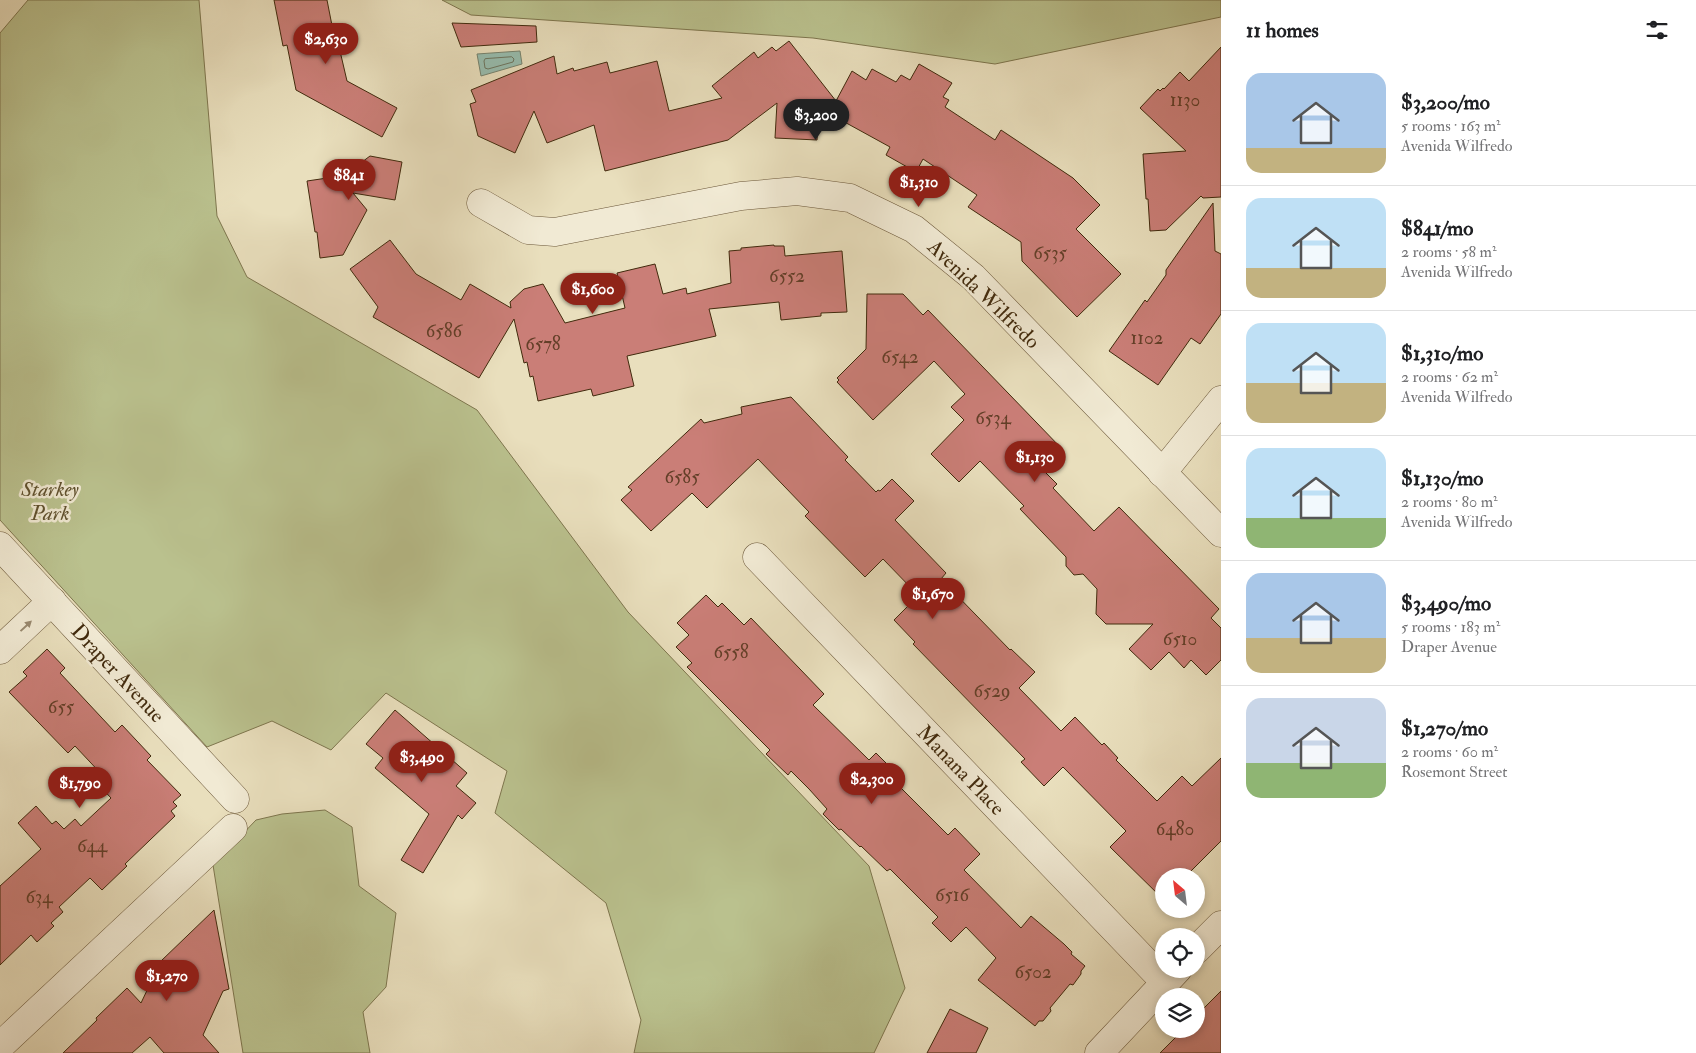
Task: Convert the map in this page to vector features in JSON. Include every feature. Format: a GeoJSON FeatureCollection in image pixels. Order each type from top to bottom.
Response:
{"type":"FeatureCollection","features":[{"type":"Feature","properties":{"kind":"street","name":"Avenida Wilfredo"},"geometry":{"type":"LineString","coordinates":[[481,203],[528,230],[555,232],[741,196],[797,191],[850,198],[914,229],[973,277],[1221,533]]}},
{"type":"Feature","properties":{"kind":"street"},"geometry":{"type":"LineString","coordinates":[[1162,473],[1221,400]]}},
{"type":"Feature","properties":{"kind":"street","name":"Draper Avenue"},"geometry":{"type":"LineString","coordinates":[[0,546],[235,799]]}},
{"type":"Feature","properties":{"kind":"street","name":"Manana Place"},"geometry":{"type":"LineString","coordinates":[[757,557],[1155,958]]}},
{"type":"Feature","properties":{"kind":"street"},"geometry":{"type":"LineString","coordinates":[[0,650],[52,602]]}},
{"type":"Feature","properties":{"kind":"street"},"geometry":{"type":"LineString","coordinates":[[0,1046],[234,828]]}},
{"type":"Feature","properties":{"kind":"street"},"geometry":{"type":"LineString","coordinates":[[1205,941],[1221,925]]}},
{"type":"Feature","properties":{"kind":"street"},"geometry":{"type":"LineString","coordinates":[[1099,1053],[1169,978]]}},
{"type":"Feature","properties":{"kind":"green space","name":"Starkey Park"},"geometry":{"type":"Polygon","coordinates":[[[28,0],[199,0],[217,216],[247,277],[477,410],[628,612],[869,866],[905,988],[874,1053],[634,1053],[641,1020],[606,903],[495,813],[507,771],[386,693],[331,750],[272,721],[207,747],[0,520],[0,33],[28,0]]]}},
{"type":"Feature","properties":{"kind":"green space"},"geometry":{"type":"Polygon","coordinates":[[[442,0],[1221,0],[1221,17],[995,64],[813,38],[471,15],[442,0]]]}},
{"type":"Feature","properties":{"kind":"green space"},"geometry":{"type":"Polygon","coordinates":[[[325,810],[352,827],[359,886],[396,913],[386,987],[363,1012],[370,1053],[243,1053],[213,865],[256,820],[282,814],[325,810]]]}},
{"type":"Feature","properties":{"kind":"water"},"geometry":{"type":"Polygon","coordinates":[[[520,51],[522,64],[481,76],[477,54],[520,51]]]}},
{"type":"Feature","properties":{"kind":"building"},"geometry":{"type":"Polygon","coordinates":[[[274,0],[327,0],[337,51],[340,51],[347,81],[397,108],[382,137],[296,90],[287,45],[283,46],[274,0]]]}},
{"type":"Feature","properties":{"kind":"building"},"geometry":{"type":"Polygon","coordinates":[[[452,23],[536,26],[537,42],[461,47],[452,23]]]}},
{"type":"Feature","properties":{"kind":"building"},"geometry":{"type":"Polygon","coordinates":[[[789,41],[836,101],[852,71],[866,80],[872,69],[896,82],[901,75],[910,80],[919,64],[952,83],[943,97],[949,100],[945,107],[995,140],[1001,130],[1073,178],[1100,205],[1076,229],[1121,274],[1077,317],[1022,261],[1021,242],[968,207],[977,195],[923,159],[916,172],[886,155],[890,147],[819,108],[817,140],[775,138],[777,103],[728,140],[605,171],[594,125],[547,143],[534,111],[515,153],[478,136],[470,104],[476,102],[471,90],[554,56],[557,74],[573,68],[574,71],[607,62],[610,73],[657,61],[669,111],[722,98],[712,86],[754,52],[758,58],[772,47],[776,51],[789,41]]]}},
{"type":"Feature","properties":{"kind":"building"},"geometry":{"type":"Polygon","coordinates":[[[1221,47],[1221,197],[1203,198],[1201,196],[1166,230],[1150,231],[1143,154],[1186,151],[1140,108],[1158,89],[1160,91],[1164,89],[1180,72],[1189,81],[1221,47]]]}},
{"type":"Feature","properties":{"kind":"building"},"geometry":{"type":"Polygon","coordinates":[[[370,156],[402,162],[395,200],[353,193],[367,210],[343,255],[320,258],[307,181],[341,176],[342,178],[341,170],[354,168],[370,156]]]}},
{"type":"Feature","properties":{"kind":"building"},"geometry":{"type":"Polygon","coordinates":[[[1213,203],[1215,251],[1221,254],[1221,314],[1200,344],[1191,338],[1158,385],[1109,351],[1145,300],[1147,302],[1166,275],[1166,270],[1213,203]]]}},
{"type":"Feature","properties":{"kind":"building"},"geometry":{"type":"Polygon","coordinates":[[[390,240],[416,274],[461,300],[470,284],[511,308],[510,302],[524,289],[543,284],[565,323],[625,308],[617,273],[655,264],[663,294],[686,288],[687,294],[731,283],[729,251],[774,245],[784,246],[785,256],[842,251],[847,312],[821,313],[821,316],[781,320],[779,302],[709,309],[716,336],[627,356],[634,386],[593,396],[591,389],[538,401],[533,376],[530,377],[527,362],[524,363],[514,319],[479,378],[373,317],[378,307],[350,269],[390,240]]]}},
{"type":"Feature","properties":{"kind":"building"},"geometry":{"type":"Polygon","coordinates":[[[867,294],[903,294],[923,315],[928,310],[1062,449],[1042,469],[1057,484],[1053,488],[1094,531],[1119,507],[1219,609],[1211,618],[1221,628],[1221,660],[1206,675],[1191,660],[1184,668],[1169,652],[1151,670],[1129,649],[1153,624],[1106,624],[1096,614],[1097,589],[1083,574],[1074,575],[1066,566],[1066,557],[1020,509],[1024,506],[980,461],[959,482],[931,454],[964,420],[951,407],[965,394],[934,361],[873,420],[837,382],[839,380],[837,378],[866,349],[867,294]]]}},
{"type":"Feature","properties":{"kind":"building"},"geometry":{"type":"Polygon","coordinates":[[[791,397],[848,457],[845,460],[876,492],[880,491],[892,479],[914,501],[895,520],[946,573],[941,579],[1010,650],[1035,672],[1019,688],[1061,731],[1075,717],[1102,745],[1104,743],[1118,758],[1116,760],[1157,801],[1182,776],[1192,786],[1221,758],[1221,841],[1194,868],[1155,868],[1155,891],[1110,847],[1126,831],[1063,767],[1044,786],[1021,762],[1025,759],[913,644],[915,642],[894,620],[908,606],[905,603],[915,592],[883,559],[865,577],[805,516],[809,512],[758,459],[707,508],[692,493],[651,531],[621,500],[632,490],[628,487],[701,419],[704,423],[742,414],[741,407],[791,397]]]}},
{"type":"Feature","properties":{"kind":"building"},"geometry":{"type":"Polygon","coordinates":[[[706,595],[718,607],[722,603],[744,625],[751,618],[824,694],[813,705],[869,760],[876,753],[899,776],[894,781],[948,835],[955,828],[980,854],[964,870],[1021,928],[1031,916],[1064,944],[1072,952],[1071,954],[1085,966],[1073,985],[1070,984],[1050,1008],[1051,1011],[1043,1021],[1039,1021],[1035,1026],[978,980],[996,958],[966,927],[951,942],[932,923],[938,917],[890,869],[887,871],[861,846],[841,829],[839,830],[823,814],[827,809],[809,789],[791,771],[788,775],[766,754],[770,750],[687,667],[692,663],[676,647],[689,635],[677,623],[706,595]]]}},
{"type":"Feature","properties":{"kind":"building"},"geometry":{"type":"Polygon","coordinates":[[[47,649],[65,668],[60,673],[115,732],[122,725],[151,756],[147,760],[181,795],[173,802],[177,806],[171,811],[175,816],[125,864],[127,866],[102,890],[90,878],[59,907],[63,912],[51,923],[54,926],[37,942],[31,935],[0,965],[0,886],[41,849],[18,823],[36,806],[52,824],[56,821],[64,829],[75,819],[81,826],[111,798],[95,781],[104,781],[105,778],[75,746],[68,753],[9,692],[27,676],[23,672],[47,649]]]}},
{"type":"Feature","properties":{"kind":"building"},"geometry":{"type":"Polygon","coordinates":[[[395,710],[467,773],[456,786],[476,803],[462,819],[458,815],[423,873],[401,860],[429,814],[375,768],[383,758],[366,744],[395,710]]]}},
{"type":"Feature","properties":{"kind":"building"},"geometry":{"type":"Polygon","coordinates":[[[214,910],[229,989],[223,991],[203,1035],[219,1053],[164,1053],[150,1037],[132,1053],[63,1053],[127,988],[141,1003],[161,961],[214,910]]]}},
{"type":"Feature","properties":{"kind":"building"},"geometry":{"type":"Polygon","coordinates":[[[1221,991],[1221,1053],[1160,1053],[1175,1038],[1205,1038],[1205,1007],[1221,991]]]}},
{"type":"Feature","properties":{"kind":"building"},"geometry":{"type":"Polygon","coordinates":[[[950,1009],[988,1028],[976,1053],[927,1053],[950,1009]]]}}]}
